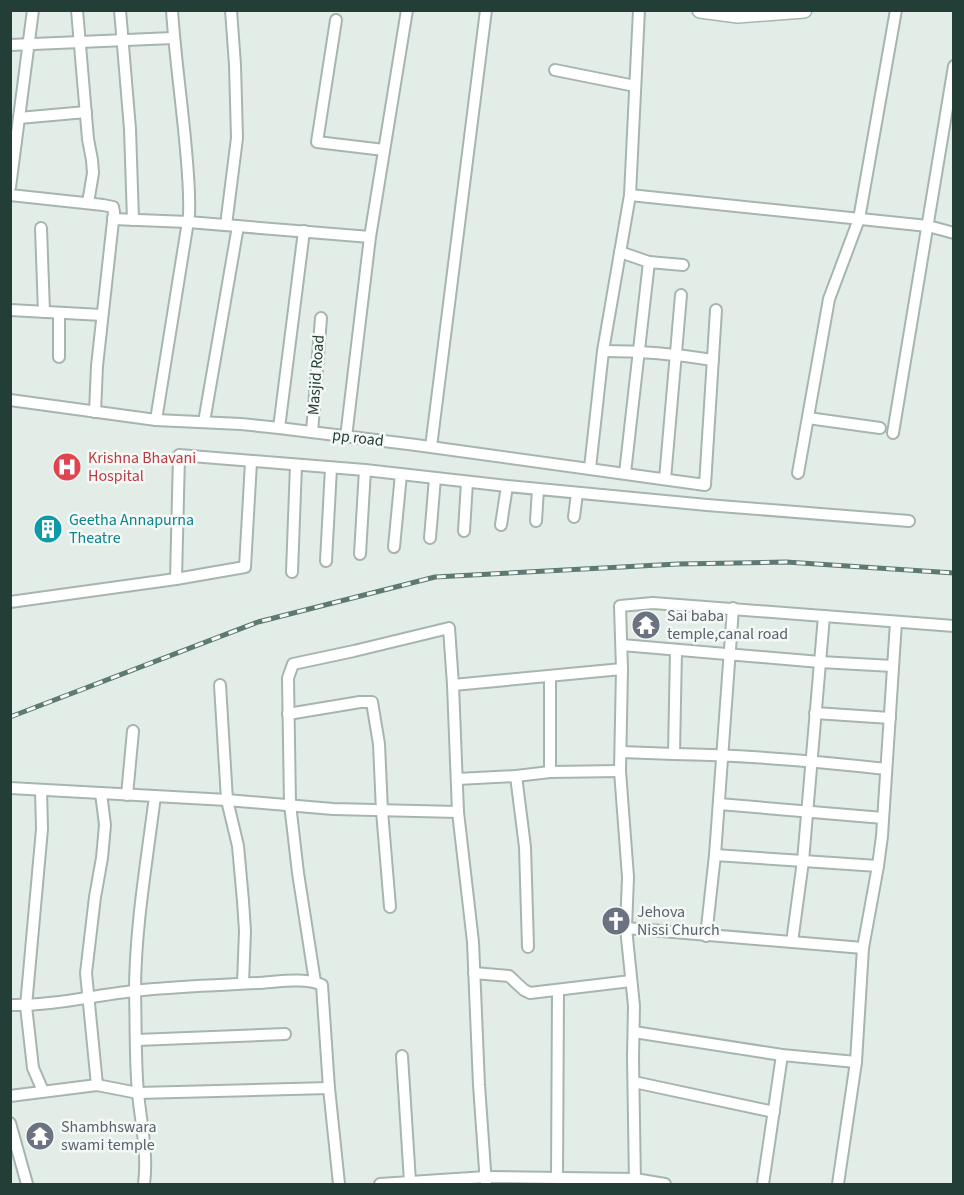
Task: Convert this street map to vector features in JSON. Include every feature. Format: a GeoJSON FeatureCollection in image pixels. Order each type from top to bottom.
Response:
{"type":"FeatureCollection","features":[{"type":"Feature","properties":{"kind":"main road"},"geometry":{"type":"LineString","coordinates":[[700,10],[738,15],[804,10]]}},
{"type":"Feature","properties":{"kind":"street"},"geometry":{"type":"LineString","coordinates":[[10,188],[33,10]]}},
{"type":"Feature","properties":{"kind":"street"},"geometry":{"type":"LineString","coordinates":[[77,10],[93,173],[88,203]]}},
{"type":"Feature","properties":{"kind":"street"},"geometry":{"type":"LineString","coordinates":[[120,10],[130,129],[133,220]]}},
{"type":"Feature","properties":{"kind":"street"},"geometry":{"type":"LineString","coordinates":[[156,420],[190,198],[172,10]]}},
{"type":"Feature","properties":{"kind":"street"},"geometry":{"type":"LineString","coordinates":[[226,225],[237,138],[231,10]]}},
{"type":"Feature","properties":{"kind":"street"},"geometry":{"type":"LineString","coordinates":[[346,437],[370,237],[407,10]]}},
{"type":"Feature","properties":{"kind":"street"},"geometry":{"type":"LineString","coordinates":[[431,447],[486,10]]}},
{"type":"Feature","properties":{"kind":"street"},"geometry":{"type":"LineString","coordinates":[[590,468],[603,351],[630,195],[639,10]]}},
{"type":"Feature","properties":{"kind":"street"},"geometry":{"type":"LineString","coordinates":[[798,473],[829,299],[859,219],[896,10]]}},
{"type":"Feature","properties":{"kind":"street"},"geometry":{"type":"LineString","coordinates":[[336,20],[317,142],[384,150]]}},
{"type":"Feature","properties":{"kind":"street"},"geometry":{"type":"LineString","coordinates":[[10,45],[174,38]]}},
{"type":"Feature","properties":{"kind":"street"},"geometry":{"type":"LineString","coordinates":[[893,433],[954,66]]}},
{"type":"Feature","properties":{"kind":"street"},"geometry":{"type":"LineString","coordinates":[[555,70],[635,86]]}},
{"type":"Feature","properties":{"kind":"street"},"geometry":{"type":"LineString","coordinates":[[19,118],[86,112]]}},
{"type":"Feature","properties":{"kind":"street"},"geometry":{"type":"LineString","coordinates":[[10,195],[113,207],[97,366],[95,412]]}},
{"type":"Feature","properties":{"kind":"street"},"geometry":{"type":"LineString","coordinates":[[630,195],[928,226],[954,233]]}},
{"type":"Feature","properties":{"kind":"street"},"geometry":{"type":"LineString","coordinates":[[113,219],[188,222],[370,237]]}},
{"type":"Feature","properties":{"kind":"street"},"geometry":{"type":"LineString","coordinates":[[204,422],[238,226]]}},
{"type":"Feature","properties":{"kind":"street"},"geometry":{"type":"LineString","coordinates":[[41,228],[44,312]]}},
{"type":"Feature","properties":{"kind":"street"},"geometry":{"type":"LineString","coordinates":[[279,428],[304,231]]}},
{"type":"Feature","properties":{"kind":"street"},"geometry":{"type":"LineString","coordinates":[[620,252],[649,262],[683,266]]}},
{"type":"Feature","properties":{"kind":"street"},"geometry":{"type":"LineString","coordinates":[[625,473],[649,262]]}},
{"type":"Feature","properties":{"kind":"street"},"geometry":{"type":"LineString","coordinates":[[665,479],[681,295]]}},
{"type":"Feature","properties":{"kind":"street"},"geometry":{"type":"LineString","coordinates":[[10,310],[102,315]]}},
{"type":"Feature","properties":{"kind":"street"},"geometry":{"type":"LineString","coordinates":[[603,351],[676,354],[713,360],[716,310]]}},
{"type":"Feature","properties":{"kind":"street"},"geometry":{"type":"LineString","coordinates":[[58,357],[59,313]]}},
{"type":"Feature","properties":{"kind":"street","name":"Masjid Road"},"geometry":{"type":"LineString","coordinates":[[312,432],[321,318]]}},
{"type":"Feature","properties":{"kind":"street","name":"pp road"},"geometry":{"type":"LineString","coordinates":[[10,400],[156,420],[240,424],[312,432],[705,485],[713,360]]}},
{"type":"Feature","properties":{"kind":"street"},"geometry":{"type":"LineString","coordinates":[[808,418],[880,429]]}},
{"type":"Feature","properties":{"kind":"street"},"geometry":{"type":"LineString","coordinates":[[176,579],[179,455],[365,470],[707,505],[909,521]]}},
{"type":"Feature","properties":{"kind":"street"},"geometry":{"type":"LineString","coordinates":[[10,602],[245,567],[251,462]]}},
{"type":"Feature","properties":{"kind":"street"},"geometry":{"type":"LineString","coordinates":[[292,572],[296,465]]}},
{"type":"Feature","properties":{"kind":"street"},"geometry":{"type":"LineString","coordinates":[[326,561],[331,468]]}},
{"type":"Feature","properties":{"kind":"street"},"geometry":{"type":"LineString","coordinates":[[360,554],[365,470]]}},
{"type":"Feature","properties":{"kind":"street"},"geometry":{"type":"LineString","coordinates":[[394,547],[401,474]]}},
{"type":"Feature","properties":{"kind":"street"},"geometry":{"type":"LineString","coordinates":[[430,538],[435,478]]}},
{"type":"Feature","properties":{"kind":"street"},"geometry":{"type":"LineString","coordinates":[[464,531],[467,482]]}},
{"type":"Feature","properties":{"kind":"street"},"geometry":{"type":"LineString","coordinates":[[501,525],[507,486]]}},
{"type":"Feature","properties":{"kind":"street"},"geometry":{"type":"LineString","coordinates":[[536,521],[538,489]]}},
{"type":"Feature","properties":{"kind":"street"},"geometry":{"type":"LineString","coordinates":[[574,517],[577,493]]}},
{"type":"Feature","properties":{"kind":"street"},"geometry":{"type":"LineString","coordinates":[[635,1182],[634,1006],[626,928],[628,877],[620,771],[622,645],[620,606],[653,603],[954,626]]}},
{"type":"Feature","properties":{"kind":"street"},"geometry":{"type":"LineString","coordinates":[[706,936],[715,855],[733,608]]}},
{"type":"Feature","properties":{"kind":"street"},"geometry":{"type":"LineString","coordinates":[[792,942],[803,861],[824,616]]}},
{"type":"Feature","properties":{"kind":"street"},"geometry":{"type":"LineString","coordinates":[[837,1185],[856,1062],[863,948],[878,866],[896,622]]}},
{"type":"Feature","properties":{"kind":"street"},"geometry":{"type":"LineString","coordinates":[[315,981],[290,804],[288,678],[293,663],[449,628],[458,812],[473,942],[486,1181]]}},
{"type":"Feature","properties":{"kind":"street"},"geometry":{"type":"LineString","coordinates":[[622,645],[893,666]]}},
{"type":"Feature","properties":{"kind":"street"},"geometry":{"type":"LineString","coordinates":[[674,754],[676,650]]}},
{"type":"Feature","properties":{"kind":"street"},"geometry":{"type":"LineString","coordinates":[[453,685],[622,669]]}},
{"type":"Feature","properties":{"kind":"street"},"geometry":{"type":"LineString","coordinates":[[550,677],[550,772]]}},
{"type":"Feature","properties":{"kind":"street"},"geometry":{"type":"LineString","coordinates":[[220,685],[226,800],[238,846],[244,931],[243,983]]}},
{"type":"Feature","properties":{"kind":"street"},"geometry":{"type":"LineString","coordinates":[[288,714],[372,702],[379,744],[390,907]]}},
{"type":"Feature","properties":{"kind":"street"},"geometry":{"type":"LineString","coordinates":[[815,713],[890,717]]}},
{"type":"Feature","properties":{"kind":"street"},"geometry":{"type":"LineString","coordinates":[[127,795],[133,730]]}},
{"type":"Feature","properties":{"kind":"street"},"geometry":{"type":"LineString","coordinates":[[621,752],[722,755],[886,769]]}},
{"type":"Feature","properties":{"kind":"street"},"geometry":{"type":"LineString","coordinates":[[457,779],[550,772],[620,771]]}},
{"type":"Feature","properties":{"kind":"street"},"geometry":{"type":"LineString","coordinates":[[516,776],[525,847],[528,947]]}},
{"type":"Feature","properties":{"kind":"street"},"geometry":{"type":"LineString","coordinates":[[10,788],[290,804],[333,809],[458,812]]}},
{"type":"Feature","properties":{"kind":"street"},"geometry":{"type":"LineString","coordinates":[[41,790],[42,830],[26,1006],[33,1068],[43,1091]]}},
{"type":"Feature","properties":{"kind":"street"},"geometry":{"type":"LineString","coordinates":[[97,1085],[86,974],[105,825],[101,793]]}},
{"type":"Feature","properties":{"kind":"street"},"geometry":{"type":"LineString","coordinates":[[144,1185],[146,1172],[138,1093],[136,950],[155,796]]}},
{"type":"Feature","properties":{"kind":"street"},"geometry":{"type":"LineString","coordinates":[[719,804],[883,818]]}},
{"type":"Feature","properties":{"kind":"street"},"geometry":{"type":"LineString","coordinates":[[715,855],[878,866]]}},
{"type":"Feature","properties":{"kind":"street"},"geometry":{"type":"LineString","coordinates":[[626,928],[863,948]]}},
{"type":"Feature","properties":{"kind":"street"},"geometry":{"type":"LineString","coordinates":[[474,973],[509,976],[530,993],[631,981]]}},
{"type":"Feature","properties":{"kind":"street"},"geometry":{"type":"LineString","coordinates":[[10,1005],[26,1006],[135,991],[243,983],[315,981],[322,985],[339,1185]]}},
{"type":"Feature","properties":{"kind":"street"},"geometry":{"type":"LineString","coordinates":[[557,1178],[558,990]]}},
{"type":"Feature","properties":{"kind":"street"},"geometry":{"type":"LineString","coordinates":[[634,1032],[782,1055],[856,1062]]}},
{"type":"Feature","properties":{"kind":"street"},"geometry":{"type":"LineString","coordinates":[[137,1040],[285,1034]]}},
{"type":"Feature","properties":{"kind":"street"},"geometry":{"type":"LineString","coordinates":[[763,1185],[782,1055]]}},
{"type":"Feature","properties":{"kind":"street"},"geometry":{"type":"LineString","coordinates":[[402,1056],[410,1182]]}},
{"type":"Feature","properties":{"kind":"street"},"geometry":{"type":"LineString","coordinates":[[634,1082],[774,1112]]}},
{"type":"Feature","properties":{"kind":"street"},"geometry":{"type":"LineString","coordinates":[[10,1096],[97,1085],[138,1093],[329,1088]]}},
{"type":"Feature","properties":{"kind":"street"},"geometry":{"type":"LineString","coordinates":[[10,1122],[27,1185]]}},
{"type":"Feature","properties":{"kind":"street"},"geometry":{"type":"LineString","coordinates":[[380,1185],[410,1182],[557,1178],[665,1185]]}},
{"type":"Feature","properties":{"kind":"railway"},"geometry":{"type":"LineString","coordinates":[[10,717],[258,622],[435,577],[678,564],[786,562],[954,573]]}},
{"type":"Feature","properties":{"kind":"place","name":"Krishna Bhavani Hospital"},"geometry":{"type":"Point","coordinates":[67,467]}},
{"type":"Feature","properties":{"kind":"place","name":"Geetha Annapurna Theatre"},"geometry":{"type":"Point","coordinates":[48,529]}},
{"type":"Feature","properties":{"kind":"place","name":"Sai baba temple,canal road"},"geometry":{"type":"Point","coordinates":[646,625]}},
{"type":"Feature","properties":{"kind":"place","name":"Jehova Nissi Church"},"geometry":{"type":"Point","coordinates":[616,921]}},
{"type":"Feature","properties":{"kind":"place","name":"Shambhswara swami temple"},"geometry":{"type":"Point","coordinates":[40,1136]}}]}
